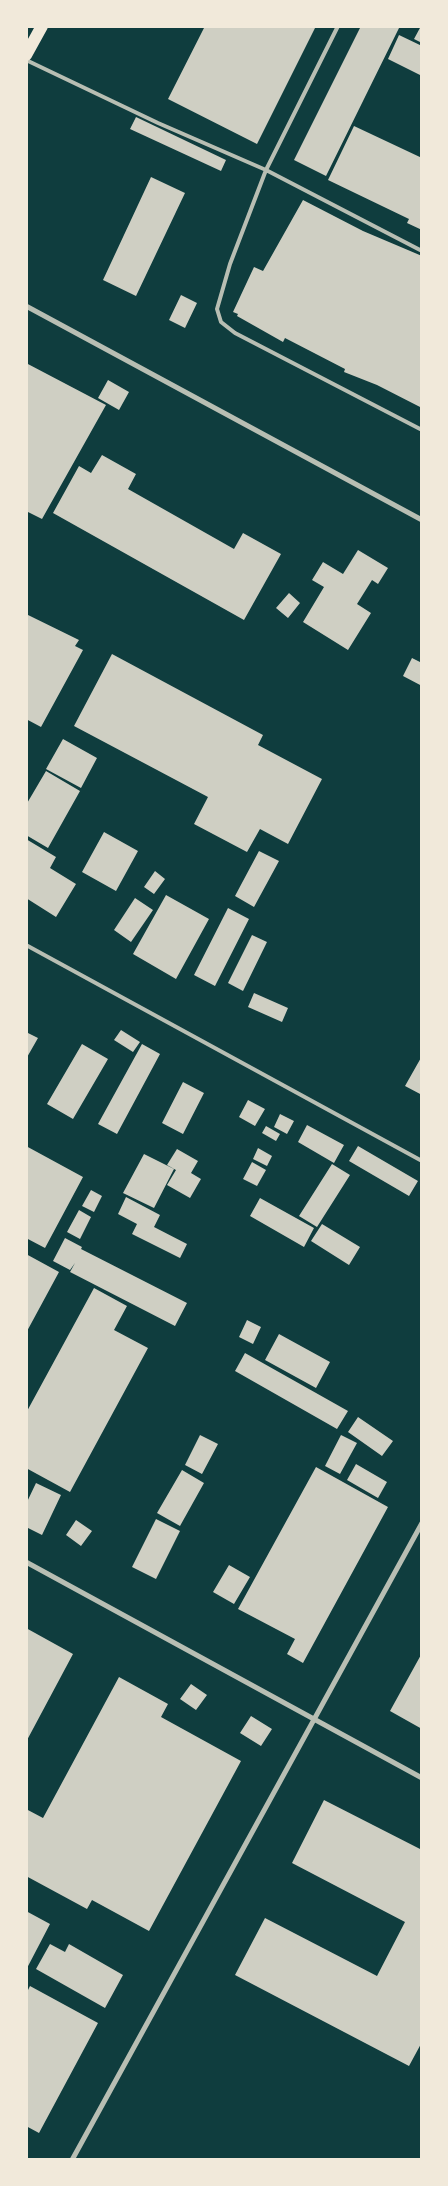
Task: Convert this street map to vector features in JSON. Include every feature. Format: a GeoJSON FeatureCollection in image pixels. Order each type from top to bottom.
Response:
{"type":"FeatureCollection","features":[{"type":"Feature","properties":{"kind":"main road"},"geometry":{"type":"LineString","coordinates":[[26,55],[42,26]]}},
{"type":"Feature","properties":{"kind":"street"},"geometry":{"type":"LineString","coordinates":[[26,306],[422,520]]}},
{"type":"Feature","properties":{"kind":"street"},"geometry":{"type":"LineString","coordinates":[[72,2160],[422,1523]]}},
{"type":"Feature","properties":{"kind":"street"},"geometry":{"type":"LineString","coordinates":[[26,1562],[422,1778]]}},
{"type":"Feature","properties":{"kind":"lane"},"geometry":{"type":"LineString","coordinates":[[338,26],[266,170],[230,264],[217,310],[221,322],[235,333],[422,430]]}},
{"type":"Feature","properties":{"kind":"lane"},"geometry":{"type":"LineString","coordinates":[[26,60],[158,123],[266,170],[422,251]]}},
{"type":"Feature","properties":{"kind":"lane"},"geometry":{"type":"LineString","coordinates":[[26,946],[422,1162]]}},
{"type":"Feature","properties":{"kind":"building"},"geometry":{"type":"Polygon","coordinates":[[[205,26],[316,26],[257,144],[168,99],[205,26]]]}},
{"type":"Feature","properties":{"kind":"building"},"geometry":{"type":"Polygon","coordinates":[[[361,26],[400,26],[326,176],[294,160],[361,26]]]}},
{"type":"Feature","properties":{"kind":"building"},"geometry":{"type":"Polygon","coordinates":[[[422,26],[422,43],[414,39],[422,26]]]}},
{"type":"Feature","properties":{"kind":"building"},"geometry":{"type":"Polygon","coordinates":[[[399,35],[422,46],[422,76],[388,59],[399,35]]]}},
{"type":"Feature","properties":{"kind":"building"},"geometry":{"type":"Polygon","coordinates":[[[136,117],[226,160],[221,171],[130,129],[136,117]]]}},
{"type":"Feature","properties":{"kind":"building"},"geometry":{"type":"Polygon","coordinates":[[[354,126],[422,158],[422,230],[407,223],[409,219],[328,180],[354,126]]]}},
{"type":"Feature","properties":{"kind":"building"},"geometry":{"type":"Polygon","coordinates":[[[151,177],[185,193],[136,296],[103,280],[151,177]]]}},
{"type":"Feature","properties":{"kind":"building"},"geometry":{"type":"Polygon","coordinates":[[[303,200],[363,231],[422,256],[422,408],[377,385],[344,372],[345,369],[285,338],[283,342],[233,312],[254,267],[263,271],[303,200]]]}},
{"type":"Feature","properties":{"kind":"building"},"geometry":{"type":"Polygon","coordinates":[[[181,295],[197,303],[185,328],[169,320],[181,295]]]}},
{"type":"Feature","properties":{"kind":"building"},"geometry":{"type":"Polygon","coordinates":[[[26,363],[106,405],[42,519],[26,511],[26,363]]]}},
{"type":"Feature","properties":{"kind":"building"},"geometry":{"type":"Polygon","coordinates":[[[108,380],[129,392],[119,410],[98,398],[108,380]]]}},
{"type":"Feature","properties":{"kind":"building"},"geometry":{"type":"Polygon","coordinates":[[[102,455],[136,474],[128,489],[234,549],[243,533],[281,554],[244,620],[53,513],[79,466],[91,473],[102,455]]]}},
{"type":"Feature","properties":{"kind":"building"},"geometry":{"type":"Polygon","coordinates":[[[358,550],[388,568],[378,584],[372,580],[357,604],[371,613],[348,650],[303,622],[324,587],[312,580],[323,562],[343,574],[358,550]]]}},
{"type":"Feature","properties":{"kind":"building"},"geometry":{"type":"Polygon","coordinates":[[[289,593],[300,603],[288,618],[276,608],[289,593]]]}},
{"type":"Feature","properties":{"kind":"building"},"geometry":{"type":"Polygon","coordinates":[[[26,614],[79,640],[75,646],[83,650],[41,727],[26,719],[26,614]]]}},
{"type":"Feature","properties":{"kind":"building"},"geometry":{"type":"Polygon","coordinates":[[[112,654],[263,735],[258,745],[322,779],[288,844],[260,829],[247,852],[194,824],[208,797],[74,726],[112,654]]]}},
{"type":"Feature","properties":{"kind":"building"},"geometry":{"type":"Polygon","coordinates":[[[412,658],[422,663],[422,686],[403,676],[412,658]]]}},
{"type":"Feature","properties":{"kind":"building"},"geometry":{"type":"Polygon","coordinates":[[[63,739],[97,758],[81,788],[46,769],[63,739]]]}},
{"type":"Feature","properties":{"kind":"building"},"geometry":{"type":"Polygon","coordinates":[[[46,771],[80,791],[48,848],[26,835],[26,805],[46,771]]]}},
{"type":"Feature","properties":{"kind":"building"},"geometry":{"type":"Polygon","coordinates":[[[104,832],[138,851],[116,891],[82,872],[104,832]]]}},
{"type":"Feature","properties":{"kind":"building"},"geometry":{"type":"Polygon","coordinates":[[[26,839],[56,857],[50,868],[76,884],[56,917],[26,898],[26,839]]]}},
{"type":"Feature","properties":{"kind":"building"},"geometry":{"type":"Polygon","coordinates":[[[259,851],[279,861],[254,907],[235,896],[259,851]]]}},
{"type":"Feature","properties":{"kind":"building"},"geometry":{"type":"Polygon","coordinates":[[[155,871],[165,879],[154,894],[144,887],[155,871]]]}},
{"type":"Feature","properties":{"kind":"building"},"geometry":{"type":"Polygon","coordinates":[[[166,895],[209,919],[176,979],[133,954],[166,895]]]}},
{"type":"Feature","properties":{"kind":"building"},"geometry":{"type":"Polygon","coordinates":[[[135,898],[153,910],[131,942],[114,930],[135,898]]]}},
{"type":"Feature","properties":{"kind":"building"},"geometry":{"type":"Polygon","coordinates":[[[228,908],[249,919],[215,986],[194,975],[228,908]]]}},
{"type":"Feature","properties":{"kind":"building"},"geometry":{"type":"Polygon","coordinates":[[[252,935],[267,942],[243,991],[228,983],[252,935]]]}},
{"type":"Feature","properties":{"kind":"building"},"geometry":{"type":"Polygon","coordinates":[[[254,993],[288,1008],[282,1022],[248,1007],[254,993]]]}},
{"type":"Feature","properties":{"kind":"building"},"geometry":{"type":"Polygon","coordinates":[[[121,1030],[140,1042],[133,1052],[114,1040],[121,1030]]]}},
{"type":"Feature","properties":{"kind":"building"},"geometry":{"type":"Polygon","coordinates":[[[26,1032],[38,1038],[26,1059],[26,1032]]]}},
{"type":"Feature","properties":{"kind":"building"},"geometry":{"type":"Polygon","coordinates":[[[82,1044],[108,1059],[73,1119],[47,1104],[82,1044]]]}},
{"type":"Feature","properties":{"kind":"building"},"geometry":{"type":"Polygon","coordinates":[[[142,1044],[160,1054],[117,1134],[98,1124],[142,1044]]]}},
{"type":"Feature","properties":{"kind":"building"},"geometry":{"type":"Polygon","coordinates":[[[422,1056],[422,1095],[405,1086],[422,1056]]]}},
{"type":"Feature","properties":{"kind":"building"},"geometry":{"type":"Polygon","coordinates":[[[183,1082],[204,1093],[183,1134],[162,1123],[183,1082]]]}},
{"type":"Feature","properties":{"kind":"building"},"geometry":{"type":"Polygon","coordinates":[[[248,1100],[265,1109],[255,1126],[239,1117],[248,1100]]]}},
{"type":"Feature","properties":{"kind":"building"},"geometry":{"type":"Polygon","coordinates":[[[280,1114],[294,1121],[287,1134],[274,1127],[280,1114]]]}},
{"type":"Feature","properties":{"kind":"building"},"geometry":{"type":"Polygon","coordinates":[[[307,1125],[344,1145],[334,1163],[298,1142],[307,1125]]]}},
{"type":"Feature","properties":{"kind":"building"},"geometry":{"type":"Polygon","coordinates":[[[266,1126],[280,1134],[276,1141],[262,1133],[266,1126]]]}},
{"type":"Feature","properties":{"kind":"building"},"geometry":{"type":"Polygon","coordinates":[[[26,1146],[83,1177],[45,1248],[26,1238],[26,1146]]]}},
{"type":"Feature","properties":{"kind":"building"},"geometry":{"type":"Polygon","coordinates":[[[358,1146],[418,1181],[409,1196],[349,1161],[358,1146]]]}},
{"type":"Feature","properties":{"kind":"building"},"geometry":{"type":"Polygon","coordinates":[[[258,1148],[272,1156],[267,1166],[253,1159],[258,1148]]]}},
{"type":"Feature","properties":{"kind":"building"},"geometry":{"type":"Polygon","coordinates":[[[177,1149],[198,1161],[191,1173],[201,1179],[190,1198],[167,1185],[176,1170],[167,1165],[177,1149]]]}},
{"type":"Feature","properties":{"kind":"building"},"geometry":{"type":"Polygon","coordinates":[[[144,1154],[174,1169],[154,1208],[123,1193],[144,1154]]]}},
{"type":"Feature","properties":{"kind":"building"},"geometry":{"type":"Polygon","coordinates":[[[252,1162],[266,1170],[257,1186],[243,1179],[252,1162]]]}},
{"type":"Feature","properties":{"kind":"building"},"geometry":{"type":"Polygon","coordinates":[[[332,1164],[350,1175],[317,1227],[299,1216],[332,1164]]]}},
{"type":"Feature","properties":{"kind":"building"},"geometry":{"type":"Polygon","coordinates":[[[91,1190],[102,1196],[94,1212],[82,1206],[91,1190]]]}},
{"type":"Feature","properties":{"kind":"building"},"geometry":{"type":"Polygon","coordinates":[[[126,1197],[160,1215],[154,1227],[187,1244],[180,1258],[132,1234],[137,1224],[118,1214],[126,1197]]]}},
{"type":"Feature","properties":{"kind":"building"},"geometry":{"type":"Polygon","coordinates":[[[260,1198],[314,1228],[304,1247],[250,1216],[260,1198]]]}},
{"type":"Feature","properties":{"kind":"building"},"geometry":{"type":"Polygon","coordinates":[[[79,1210],[91,1217],[80,1239],[67,1232],[79,1210]]]}},
{"type":"Feature","properties":{"kind":"building"},"geometry":{"type":"Polygon","coordinates":[[[322,1224],[360,1247],[349,1265],[311,1241],[322,1224]]]}},
{"type":"Feature","properties":{"kind":"building"},"geometry":{"type":"Polygon","coordinates":[[[65,1238],[82,1247],[81,1249],[187,1303],[175,1326],[70,1272],[75,1263],[70,1270],[53,1261],[65,1238]]]}},
{"type":"Feature","properties":{"kind":"building"},"geometry":{"type":"Polygon","coordinates":[[[26,1254],[59,1272],[26,1333],[26,1254]]]}},
{"type":"Feature","properties":{"kind":"building"},"geometry":{"type":"Polygon","coordinates":[[[94,1288],[127,1306],[114,1330],[148,1348],[70,1492],[26,1468],[26,1413],[94,1288]]]}},
{"type":"Feature","properties":{"kind":"building"},"geometry":{"type":"Polygon","coordinates":[[[247,1320],[261,1327],[253,1344],[239,1337],[247,1320]]]}},
{"type":"Feature","properties":{"kind":"building"},"geometry":{"type":"Polygon","coordinates":[[[279,1334],[330,1362],[316,1388],[265,1360],[279,1334]]]}},
{"type":"Feature","properties":{"kind":"building"},"geometry":{"type":"Polygon","coordinates":[[[245,1353],[348,1411],[337,1429],[235,1371],[245,1353]]]}},
{"type":"Feature","properties":{"kind":"building"},"geometry":{"type":"Polygon","coordinates":[[[358,1417],[393,1441],[382,1456],[348,1432],[358,1417]]]}},
{"type":"Feature","properties":{"kind":"building"},"geometry":{"type":"Polygon","coordinates":[[[200,1435],[218,1444],[202,1474],[185,1465],[200,1435]]]}},
{"type":"Feature","properties":{"kind":"building"},"geometry":{"type":"Polygon","coordinates":[[[341,1435],[357,1443],[340,1474],[325,1466],[341,1435]]]}},
{"type":"Feature","properties":{"kind":"building"},"geometry":{"type":"Polygon","coordinates":[[[356,1464],[387,1482],[378,1498],[347,1480],[356,1464]]]}},
{"type":"Feature","properties":{"kind":"building"},"geometry":{"type":"Polygon","coordinates":[[[316,1467],[388,1507],[303,1663],[287,1654],[295,1639],[238,1609],[316,1467]]]}},
{"type":"Feature","properties":{"kind":"building"},"geometry":{"type":"Polygon","coordinates":[[[182,1470],[204,1483],[180,1526],[157,1513],[182,1470]]]}},
{"type":"Feature","properties":{"kind":"building"},"geometry":{"type":"Polygon","coordinates":[[[36,1483],[61,1495],[42,1535],[26,1527],[26,1504],[36,1483]]]}},
{"type":"Feature","properties":{"kind":"building"},"geometry":{"type":"Polygon","coordinates":[[[156,1519],[180,1531],[156,1579],[132,1567],[156,1519]]]}},
{"type":"Feature","properties":{"kind":"building"},"geometry":{"type":"Polygon","coordinates":[[[76,1520],[92,1531],[81,1546],[66,1535],[76,1520]]]}},
{"type":"Feature","properties":{"kind":"building"},"geometry":{"type":"Polygon","coordinates":[[[229,1565],[250,1577],[234,1604],[213,1592],[229,1565]]]}},
{"type":"Feature","properties":{"kind":"building"},"geometry":{"type":"Polygon","coordinates":[[[26,1628],[73,1654],[26,1742],[26,1628]]]}},
{"type":"Feature","properties":{"kind":"building"},"geometry":{"type":"Polygon","coordinates":[[[422,1653],[422,1729],[390,1711],[422,1653]]]}},
{"type":"Feature","properties":{"kind":"building"},"geometry":{"type":"Polygon","coordinates":[[[119,1677],[168,1704],[161,1717],[241,1761],[149,1931],[92,1900],[87,1909],[26,1876],[26,1809],[43,1818],[119,1677]]]}},
{"type":"Feature","properties":{"kind":"building"},"geometry":{"type":"Polygon","coordinates":[[[191,1684],[207,1695],[196,1710],[180,1699],[191,1684]]]}},
{"type":"Feature","properties":{"kind":"building"},"geometry":{"type":"Polygon","coordinates":[[[251,1716],[272,1729],[261,1746],[240,1733],[251,1716]]]}},
{"type":"Feature","properties":{"kind":"building"},"geometry":{"type":"Polygon","coordinates":[[[324,1800],[422,1850],[422,2042],[409,2066],[235,1975],[265,1918],[377,1976],[405,1922],[292,1863],[324,1800]]]}},
{"type":"Feature","properties":{"kind":"building"},"geometry":{"type":"Polygon","coordinates":[[[26,1911],[50,1924],[26,1970],[26,1911]]]}},
{"type":"Feature","properties":{"kind":"building"},"geometry":{"type":"Polygon","coordinates":[[[50,1944],[65,1952],[69,1944],[123,1975],[105,2008],[36,1969],[50,1944]]]}},
{"type":"Feature","properties":{"kind":"building"},"geometry":{"type":"Polygon","coordinates":[[[30,1986],[98,2023],[39,2133],[26,2126],[26,1994],[30,1986]]]}}]}
